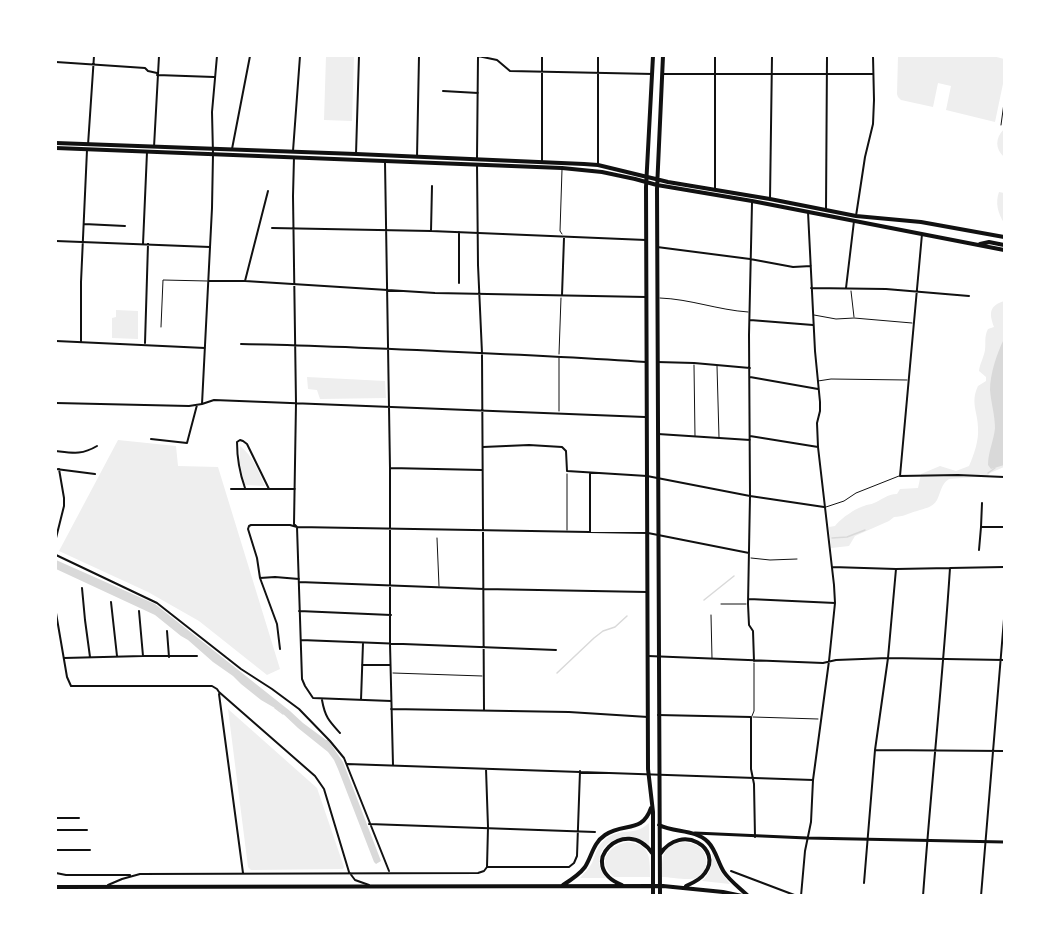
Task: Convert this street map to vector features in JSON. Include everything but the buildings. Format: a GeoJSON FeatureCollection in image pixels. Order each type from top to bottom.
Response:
{"type":"FeatureCollection","features":[{"type":"Feature","properties":{"kind":"main road"},"geometry":{"type":"LineString","coordinates":[[653,56],[646,179],[648,774],[652,804],[653,896]]}},
{"type":"Feature","properties":{"kind":"main road"},"geometry":{"type":"LineString","coordinates":[[660,896],[657,185],[663,56]]}},
{"type":"Feature","properties":{"kind":"main road"},"geometry":{"type":"LineString","coordinates":[[56,143],[147,152],[598,165],[646,179],[657,185],[808,212],[826,213]]}},
{"type":"Feature","properties":{"kind":"main road"},"geometry":{"type":"LineString","coordinates":[[56,148],[213,148],[356,154],[602,172],[658,179],[770,199],[922,234],[1005,250]]}},
{"type":"Feature","properties":{"kind":"main road"},"geometry":{"type":"LineString","coordinates":[[855,218],[921,222],[1005,237]]}},
{"type":"Feature","properties":{"kind":"main road"},"geometry":{"type":"LineString","coordinates":[[979,244],[989,242],[1005,245]]}},
{"type":"Feature","properties":{"kind":"main road"},"geometry":{"type":"LineString","coordinates":[[561,886],[584,869],[593,849],[603,837],[618,828],[641,823],[648,816],[652,804]]}},
{"type":"Feature","properties":{"kind":"main road"},"geometry":{"type":"LineString","coordinates":[[659,825],[666,829],[695,833],[709,842],[723,871],[748,896]]}},
{"type":"Feature","properties":{"kind":"main road"},"geometry":{"type":"LineString","coordinates":[[626,886],[613,881],[604,870],[603,857],[609,845],[623,839],[632,839],[641,842],[650,849],[653,855]]}},
{"type":"Feature","properties":{"kind":"main road"},"geometry":{"type":"LineString","coordinates":[[660,855],[665,847],[674,841],[694,840],[702,845],[709,858],[706,872],[684,887]]}},
{"type":"Feature","properties":{"kind":"main road"},"geometry":{"type":"LineString","coordinates":[[56,887],[663,886],[742,896]]}},
{"type":"Feature","properties":{"kind":"street"},"geometry":{"type":"LineString","coordinates":[[81,341],[83,242],[94,56]]}},
{"type":"Feature","properties":{"kind":"street"},"geometry":{"type":"LineString","coordinates":[[154,147],[159,56]]}},
{"type":"Feature","properties":{"kind":"street"},"geometry":{"type":"LineString","coordinates":[[202,404],[210,247],[212,112],[217,56]]}},
{"type":"Feature","properties":{"kind":"street"},"geometry":{"type":"LineString","coordinates":[[232,149],[250,56]]}},
{"type":"Feature","properties":{"kind":"street"},"geometry":{"type":"LineString","coordinates":[[293,152],[300,56]]}},
{"type":"Feature","properties":{"kind":"street"},"geometry":{"type":"LineString","coordinates":[[356,154],[359,56]]}},
{"type":"Feature","properties":{"kind":"street"},"geometry":{"type":"LineString","coordinates":[[417,157],[419,56]]}},
{"type":"Feature","properties":{"kind":"street"},"geometry":{"type":"LineString","coordinates":[[484,710],[482,353],[477,162],[478,56],[497,60],[510,71],[653,74]]}},
{"type":"Feature","properties":{"kind":"street"},"geometry":{"type":"LineString","coordinates":[[542,56],[542,162]]}},
{"type":"Feature","properties":{"kind":"street"},"geometry":{"type":"LineString","coordinates":[[598,56],[598,165]]}},
{"type":"Feature","properties":{"kind":"street"},"geometry":{"type":"LineString","coordinates":[[715,56],[715,189]]}},
{"type":"Feature","properties":{"kind":"street"},"geometry":{"type":"LineString","coordinates":[[770,199],[772,56]]}},
{"type":"Feature","properties":{"kind":"street"},"geometry":{"type":"LineString","coordinates":[[826,213],[827,56]]}},
{"type":"Feature","properties":{"kind":"street"},"geometry":{"type":"LineString","coordinates":[[846,288],[865,157],[873,124],[873,56]]}},
{"type":"Feature","properties":{"kind":"street"},"geometry":{"type":"LineString","coordinates":[[56,62],[145,68],[157,74],[215,77]]}},
{"type":"Feature","properties":{"kind":"street"},"geometry":{"type":"LineString","coordinates":[[663,74],[873,74]]}},
{"type":"Feature","properties":{"kind":"street"},"geometry":{"type":"LineString","coordinates":[[443,91],[478,93]]}},
{"type":"Feature","properties":{"kind":"street"},"geometry":{"type":"LineString","coordinates":[[143,244],[147,152]]}},
{"type":"Feature","properties":{"kind":"street"},"geometry":{"type":"LineString","coordinates":[[294,157],[296,403],[294,524],[297,527],[302,679],[313,698],[391,701]]}},
{"type":"Feature","properties":{"kind":"street"},"geometry":{"type":"LineString","coordinates":[[385,160],[393,765]]}},
{"type":"Feature","properties":{"kind":"street"},"geometry":{"type":"LineString","coordinates":[[431,231],[432,186]]}},
{"type":"Feature","properties":{"kind":"street"},"geometry":{"type":"LineString","coordinates":[[245,281],[268,191]]}},
{"type":"Feature","properties":{"kind":"street"},"geometry":{"type":"LineString","coordinates":[[752,201],[749,320],[748,604],[749,625],[753,631],[754,661]]}},
{"type":"Feature","properties":{"kind":"street"},"geometry":{"type":"LineString","coordinates":[[731,871],[799,896],[811,822],[813,780],[835,603],[818,447],[817,423],[820,411],[813,325],[808,212]]}},
{"type":"Feature","properties":{"kind":"street"},"geometry":{"type":"LineString","coordinates":[[84,224],[124,226]]}},
{"type":"Feature","properties":{"kind":"street"},"geometry":{"type":"LineString","coordinates":[[272,228],[478,232],[646,240]]}},
{"type":"Feature","properties":{"kind":"street"},"geometry":{"type":"LineString","coordinates":[[459,232],[459,284]]}},
{"type":"Feature","properties":{"kind":"street"},"geometry":{"type":"LineString","coordinates":[[922,234],[900,476],[1005,477]]}},
{"type":"Feature","properties":{"kind":"street"},"geometry":{"type":"LineString","coordinates":[[562,295],[564,237]]}},
{"type":"Feature","properties":{"kind":"street"},"geometry":{"type":"LineString","coordinates":[[56,241],[210,247]]}},
{"type":"Feature","properties":{"kind":"street"},"geometry":{"type":"LineString","coordinates":[[144,344],[148,244]]}},
{"type":"Feature","properties":{"kind":"street"},"geometry":{"type":"LineString","coordinates":[[657,247],[793,267],[811,266]]}},
{"type":"Feature","properties":{"kind":"street"},"geometry":{"type":"LineString","coordinates":[[208,280],[387,291],[646,297]]}},
{"type":"Feature","properties":{"kind":"street"},"geometry":{"type":"LineString","coordinates":[[812,288],[969,296]]}},
{"type":"Feature","properties":{"kind":"street"},"geometry":{"type":"LineString","coordinates":[[749,320],[813,325]]}},
{"type":"Feature","properties":{"kind":"street"},"geometry":{"type":"LineString","coordinates":[[56,341],[205,348]]}},
{"type":"Feature","properties":{"kind":"street"},"geometry":{"type":"LineString","coordinates":[[241,344],[388,348],[647,362]]}},
{"type":"Feature","properties":{"kind":"street"},"geometry":{"type":"LineString","coordinates":[[657,362],[750,368]]}},
{"type":"Feature","properties":{"kind":"street"},"geometry":{"type":"LineString","coordinates":[[750,377],[818,389]]}},
{"type":"Feature","properties":{"kind":"street"},"geometry":{"type":"LineString","coordinates":[[56,402],[172,406],[197,405],[214,400],[647,417]]}},
{"type":"Feature","properties":{"kind":"street"},"geometry":{"type":"LineString","coordinates":[[151,439],[186,443],[197,405]]}},
{"type":"Feature","properties":{"kind":"street"},"geometry":{"type":"LineString","coordinates":[[658,434],[719,439],[750,438],[818,447]]}},
{"type":"Feature","properties":{"kind":"street"},"geometry":{"type":"LineString","coordinates":[[245,488],[238,463],[237,442],[240,440],[247,444],[269,489]]}},
{"type":"Feature","properties":{"kind":"street"},"geometry":{"type":"LineString","coordinates":[[483,447],[529,445],[562,447],[565,449],[567,471],[647,476],[750,496],[824,507]]}},
{"type":"Feature","properties":{"kind":"street"},"geometry":{"type":"LineString","coordinates":[[56,451],[84,453],[98,446]]}},
{"type":"Feature","properties":{"kind":"street"},"geometry":{"type":"LineString","coordinates":[[390,468],[482,470]]}},
{"type":"Feature","properties":{"kind":"street"},"geometry":{"type":"LineString","coordinates":[[56,538],[64,506],[63,491],[57,469],[95,474]]}},
{"type":"Feature","properties":{"kind":"street"},"geometry":{"type":"LineString","coordinates":[[590,473],[590,532]]}},
{"type":"Feature","properties":{"kind":"street"},"geometry":{"type":"LineString","coordinates":[[231,489],[295,489]]}},
{"type":"Feature","properties":{"kind":"street"},"geometry":{"type":"LineString","coordinates":[[979,550],[982,503]]}},
{"type":"Feature","properties":{"kind":"street"},"geometry":{"type":"LineString","coordinates":[[280,649],[277,624],[260,578],[248,529],[251,525],[648,533],[749,553]]}},
{"type":"Feature","properties":{"kind":"street"},"geometry":{"type":"LineString","coordinates":[[981,527],[1005,528]]}},
{"type":"Feature","properties":{"kind":"street"},"geometry":{"type":"LineString","coordinates":[[56,555],[143,596],[167,610],[241,669],[299,709],[344,758],[389,872]]}},
{"type":"Feature","properties":{"kind":"street"},"geometry":{"type":"LineString","coordinates":[[832,567],[1005,567]]}},
{"type":"Feature","properties":{"kind":"street"},"geometry":{"type":"LineString","coordinates":[[864,883],[875,750],[888,658],[896,568]]}},
{"type":"Feature","properties":{"kind":"street"},"geometry":{"type":"LineString","coordinates":[[923,896],[950,568]]}},
{"type":"Feature","properties":{"kind":"street"},"geometry":{"type":"LineString","coordinates":[[260,578],[275,577],[299,581],[439,588],[648,592]]}},
{"type":"Feature","properties":{"kind":"street"},"geometry":{"type":"LineString","coordinates":[[82,588],[90,657]]}},
{"type":"Feature","properties":{"kind":"street"},"geometry":{"type":"LineString","coordinates":[[748,599],[835,603]]}},
{"type":"Feature","properties":{"kind":"street"},"geometry":{"type":"LineString","coordinates":[[111,602],[117,656]]}},
{"type":"Feature","properties":{"kind":"street"},"geometry":{"type":"LineString","coordinates":[[139,611],[143,656]]}},
{"type":"Feature","properties":{"kind":"street"},"geometry":{"type":"LineString","coordinates":[[299,611],[391,615]]}},
{"type":"Feature","properties":{"kind":"street"},"geometry":{"type":"LineString","coordinates":[[56,613],[70,685],[212,686],[320,782],[349,872],[359,882],[376,887]]}},
{"type":"Feature","properties":{"kind":"street"},"geometry":{"type":"LineString","coordinates":[[981,896],[1005,619]]}},
{"type":"Feature","properties":{"kind":"street"},"geometry":{"type":"LineString","coordinates":[[167,631],[169,657]]}},
{"type":"Feature","properties":{"kind":"street"},"geometry":{"type":"LineString","coordinates":[[300,640],[556,650]]}},
{"type":"Feature","properties":{"kind":"street"},"geometry":{"type":"LineString","coordinates":[[361,700],[363,643]]}},
{"type":"Feature","properties":{"kind":"street"},"geometry":{"type":"LineString","coordinates":[[64,658],[196,656]]}},
{"type":"Feature","properties":{"kind":"street"},"geometry":{"type":"LineString","coordinates":[[648,656],[823,663],[888,658],[1003,660]]}},
{"type":"Feature","properties":{"kind":"street"},"geometry":{"type":"LineString","coordinates":[[362,664],[391,665]]}},
{"type":"Feature","properties":{"kind":"street"},"geometry":{"type":"LineString","coordinates":[[219,692],[243,873]]}},
{"type":"Feature","properties":{"kind":"street"},"geometry":{"type":"LineString","coordinates":[[322,700],[328,720],[340,733]]}},
{"type":"Feature","properties":{"kind":"street"},"geometry":{"type":"LineString","coordinates":[[391,709],[569,712],[648,717]]}},
{"type":"Feature","properties":{"kind":"street"},"geometry":{"type":"LineString","coordinates":[[658,716],[751,717],[755,837]]}},
{"type":"Feature","properties":{"kind":"street"},"geometry":{"type":"LineString","coordinates":[[875,750],[1005,751]]}},
{"type":"Feature","properties":{"kind":"street"},"geometry":{"type":"LineString","coordinates":[[347,764],[813,780]]}},
{"type":"Feature","properties":{"kind":"street"},"geometry":{"type":"LineString","coordinates":[[105,887],[140,874],[478,873],[487,867],[486,769]]}},
{"type":"Feature","properties":{"kind":"street"},"geometry":{"type":"LineString","coordinates":[[487,867],[572,866],[577,856],[580,771]]}},
{"type":"Feature","properties":{"kind":"street"},"geometry":{"type":"LineString","coordinates":[[56,818],[79,818]]}},
{"type":"Feature","properties":{"kind":"street"},"geometry":{"type":"LineString","coordinates":[[369,824],[595,832]]}},
{"type":"Feature","properties":{"kind":"street"},"geometry":{"type":"LineString","coordinates":[[56,830],[87,830]]}},
{"type":"Feature","properties":{"kind":"street"},"geometry":{"type":"LineString","coordinates":[[695,833],[755,837],[1005,842]]}},
{"type":"Feature","properties":{"kind":"street"},"geometry":{"type":"LineString","coordinates":[[56,850],[90,850]]}},
{"type":"Feature","properties":{"kind":"street"},"geometry":{"type":"LineString","coordinates":[[56,873],[132,876]]}},
{"type":"Feature","properties":{"kind":"lane"},"geometry":{"type":"LineString","coordinates":[[1001,125],[1005,103]]}},
{"type":"Feature","properties":{"kind":"lane"},"geometry":{"type":"LineString","coordinates":[[562,168],[560,231],[564,237]]}},
{"type":"Feature","properties":{"kind":"lane"},"geometry":{"type":"LineString","coordinates":[[161,327],[163,280],[208,280]]}},
{"type":"Feature","properties":{"kind":"lane"},"geometry":{"type":"LineString","coordinates":[[851,289],[854,318]]}},
{"type":"Feature","properties":{"kind":"lane"},"geometry":{"type":"LineString","coordinates":[[559,413],[562,295]]}},
{"type":"Feature","properties":{"kind":"lane"},"geometry":{"type":"LineString","coordinates":[[657,298],[750,312]]}},
{"type":"Feature","properties":{"kind":"lane"},"geometry":{"type":"LineString","coordinates":[[813,314],[836,319],[854,318],[914,324]]}},
{"type":"Feature","properties":{"kind":"lane"},"geometry":{"type":"LineString","coordinates":[[694,363],[695,437]]}},
{"type":"Feature","properties":{"kind":"lane"},"geometry":{"type":"LineString","coordinates":[[717,365],[719,439]]}},
{"type":"Feature","properties":{"kind":"lane"},"geometry":{"type":"LineString","coordinates":[[817,381],[831,379],[909,380]]}},
{"type":"Feature","properties":{"kind":"lane"},"geometry":{"type":"LineString","coordinates":[[567,471],[567,532]]}},
{"type":"Feature","properties":{"kind":"lane"},"geometry":{"type":"LineString","coordinates":[[824,507],[844,501],[856,493],[900,476]]}},
{"type":"Feature","properties":{"kind":"lane"},"geometry":{"type":"LineString","coordinates":[[437,538],[439,588]]}},
{"type":"Feature","properties":{"kind":"lane"},"geometry":{"type":"LineString","coordinates":[[749,558],[797,559]]}},
{"type":"Feature","properties":{"kind":"lane"},"geometry":{"type":"LineString","coordinates":[[721,604],[748,604]]}},
{"type":"Feature","properties":{"kind":"lane"},"geometry":{"type":"LineString","coordinates":[[711,615],[712,658]]}},
{"type":"Feature","properties":{"kind":"lane"},"geometry":{"type":"LineString","coordinates":[[754,661],[754,711],[751,717],[821,719]]}},
{"type":"Feature","properties":{"kind":"lane"},"geometry":{"type":"LineString","coordinates":[[391,673],[484,676]]}},
{"type":"Feature","properties":{"kind":"shaded area"},"geometry":{"type":"Polygon","coordinates":[[[326,56],[354,56],[352,121],[324,120],[326,56]]]}},
{"type":"Feature","properties":{"kind":"shaded area"},"geometry":{"type":"Polygon","coordinates":[[[898,56],[993,56],[1004,59],[1004,79],[995,122],[946,110],[951,86],[938,83],[933,107],[901,100],[897,94],[898,56]]]}},
{"type":"Feature","properties":{"kind":"shaded area"},"geometry":{"type":"Polygon","coordinates":[[[1004,129],[1004,157],[997,143],[1004,129]]]}},
{"type":"Feature","properties":{"kind":"shaded area"},"geometry":{"type":"Polygon","coordinates":[[[999,192],[1004,193],[1004,223],[998,208],[999,192]]]}},
{"type":"Feature","properties":{"kind":"shaded area"},"geometry":{"type":"Polygon","coordinates":[[[1004,301],[1004,467],[990,473],[989,476],[949,479],[931,506],[894,517],[855,536],[849,546],[831,548],[829,527],[835,526],[853,511],[897,494],[900,489],[918,488],[921,474],[940,466],[956,471],[969,466],[978,437],[974,403],[976,392],[978,386],[986,381],[986,377],[979,371],[988,329],[994,327],[991,311],[995,305],[1004,301]]]}},
{"type":"Feature","properties":{"kind":"shaded area"},"geometry":{"type":"Polygon","coordinates":[[[116,310],[138,311],[138,339],[112,338],[112,318],[116,317],[116,310]]]}},
{"type":"Feature","properties":{"kind":"shaded area"},"geometry":{"type":"Polygon","coordinates":[[[1004,339],[1004,465],[991,469],[988,460],[995,428],[990,384],[994,364],[1004,339]]]}},
{"type":"Feature","properties":{"kind":"shaded area"},"geometry":{"type":"Polygon","coordinates":[[[307,377],[385,381],[386,398],[320,399],[317,390],[308,389],[307,377]]]}},
{"type":"Feature","properties":{"kind":"shaded area"},"geometry":{"type":"Polygon","coordinates":[[[118,440],[176,446],[178,466],[218,467],[280,669],[267,675],[199,621],[148,592],[59,551],[118,440]]]}},
{"type":"Feature","properties":{"kind":"shaded area"},"geometry":{"type":"Polygon","coordinates":[[[240,446],[252,459],[265,486],[245,485],[240,465],[240,446]]]}},
{"type":"Feature","properties":{"kind":"shaded area"},"geometry":{"type":"Polygon","coordinates":[[[56,560],[155,604],[303,723],[328,740],[343,762],[381,861],[376,864],[374,862],[338,769],[328,752],[280,711],[261,700],[155,615],[56,569],[56,560]]]}},
{"type":"Feature","properties":{"kind":"shaded area"},"geometry":{"type":"Polygon","coordinates":[[[228,709],[317,788],[343,869],[251,870],[248,867],[228,709]]]}},
{"type":"Feature","properties":{"kind":"shaded area"},"geometry":{"type":"Polygon","coordinates":[[[649,823],[649,845],[639,839],[618,838],[603,849],[599,858],[600,868],[606,878],[580,878],[591,865],[603,841],[617,833],[638,830],[649,823]]]}},
{"type":"Feature","properties":{"kind":"shaded area"},"geometry":{"type":"Polygon","coordinates":[[[627,842],[640,845],[647,852],[650,877],[614,877],[609,871],[605,860],[607,855],[614,847],[627,842]]]}},
{"type":"Feature","properties":{"kind":"shaded area"},"geometry":{"type":"Polygon","coordinates":[[[684,842],[702,849],[706,858],[704,871],[693,879],[662,877],[663,858],[667,849],[684,842]]]}},
{"type":"Feature","properties":{"kind":"shaded area"},"geometry":{"type":"Polygon","coordinates":[[[712,852],[720,871],[730,884],[702,881],[711,868],[712,852]]]}},
{"type":"Feature","properties":{"kind":"waterway"},"geometry":{"type":"LineString","coordinates":[[988,473],[995,468]]}},
{"type":"Feature","properties":{"kind":"waterway"},"geometry":{"type":"LineString","coordinates":[[832,538],[847,537],[865,530]]}},
{"type":"Feature","properties":{"kind":"waterway"},"geometry":{"type":"LineString","coordinates":[[704,600],[734,576]]}},
{"type":"Feature","properties":{"kind":"waterway"},"geometry":{"type":"LineString","coordinates":[[557,673],[594,638],[603,631],[615,627],[627,616]]}},
{"type":"Feature","properties":{"kind":"waterway"},"geometry":{"type":"LineString","coordinates":[[275,708],[283,714]]}}]}
